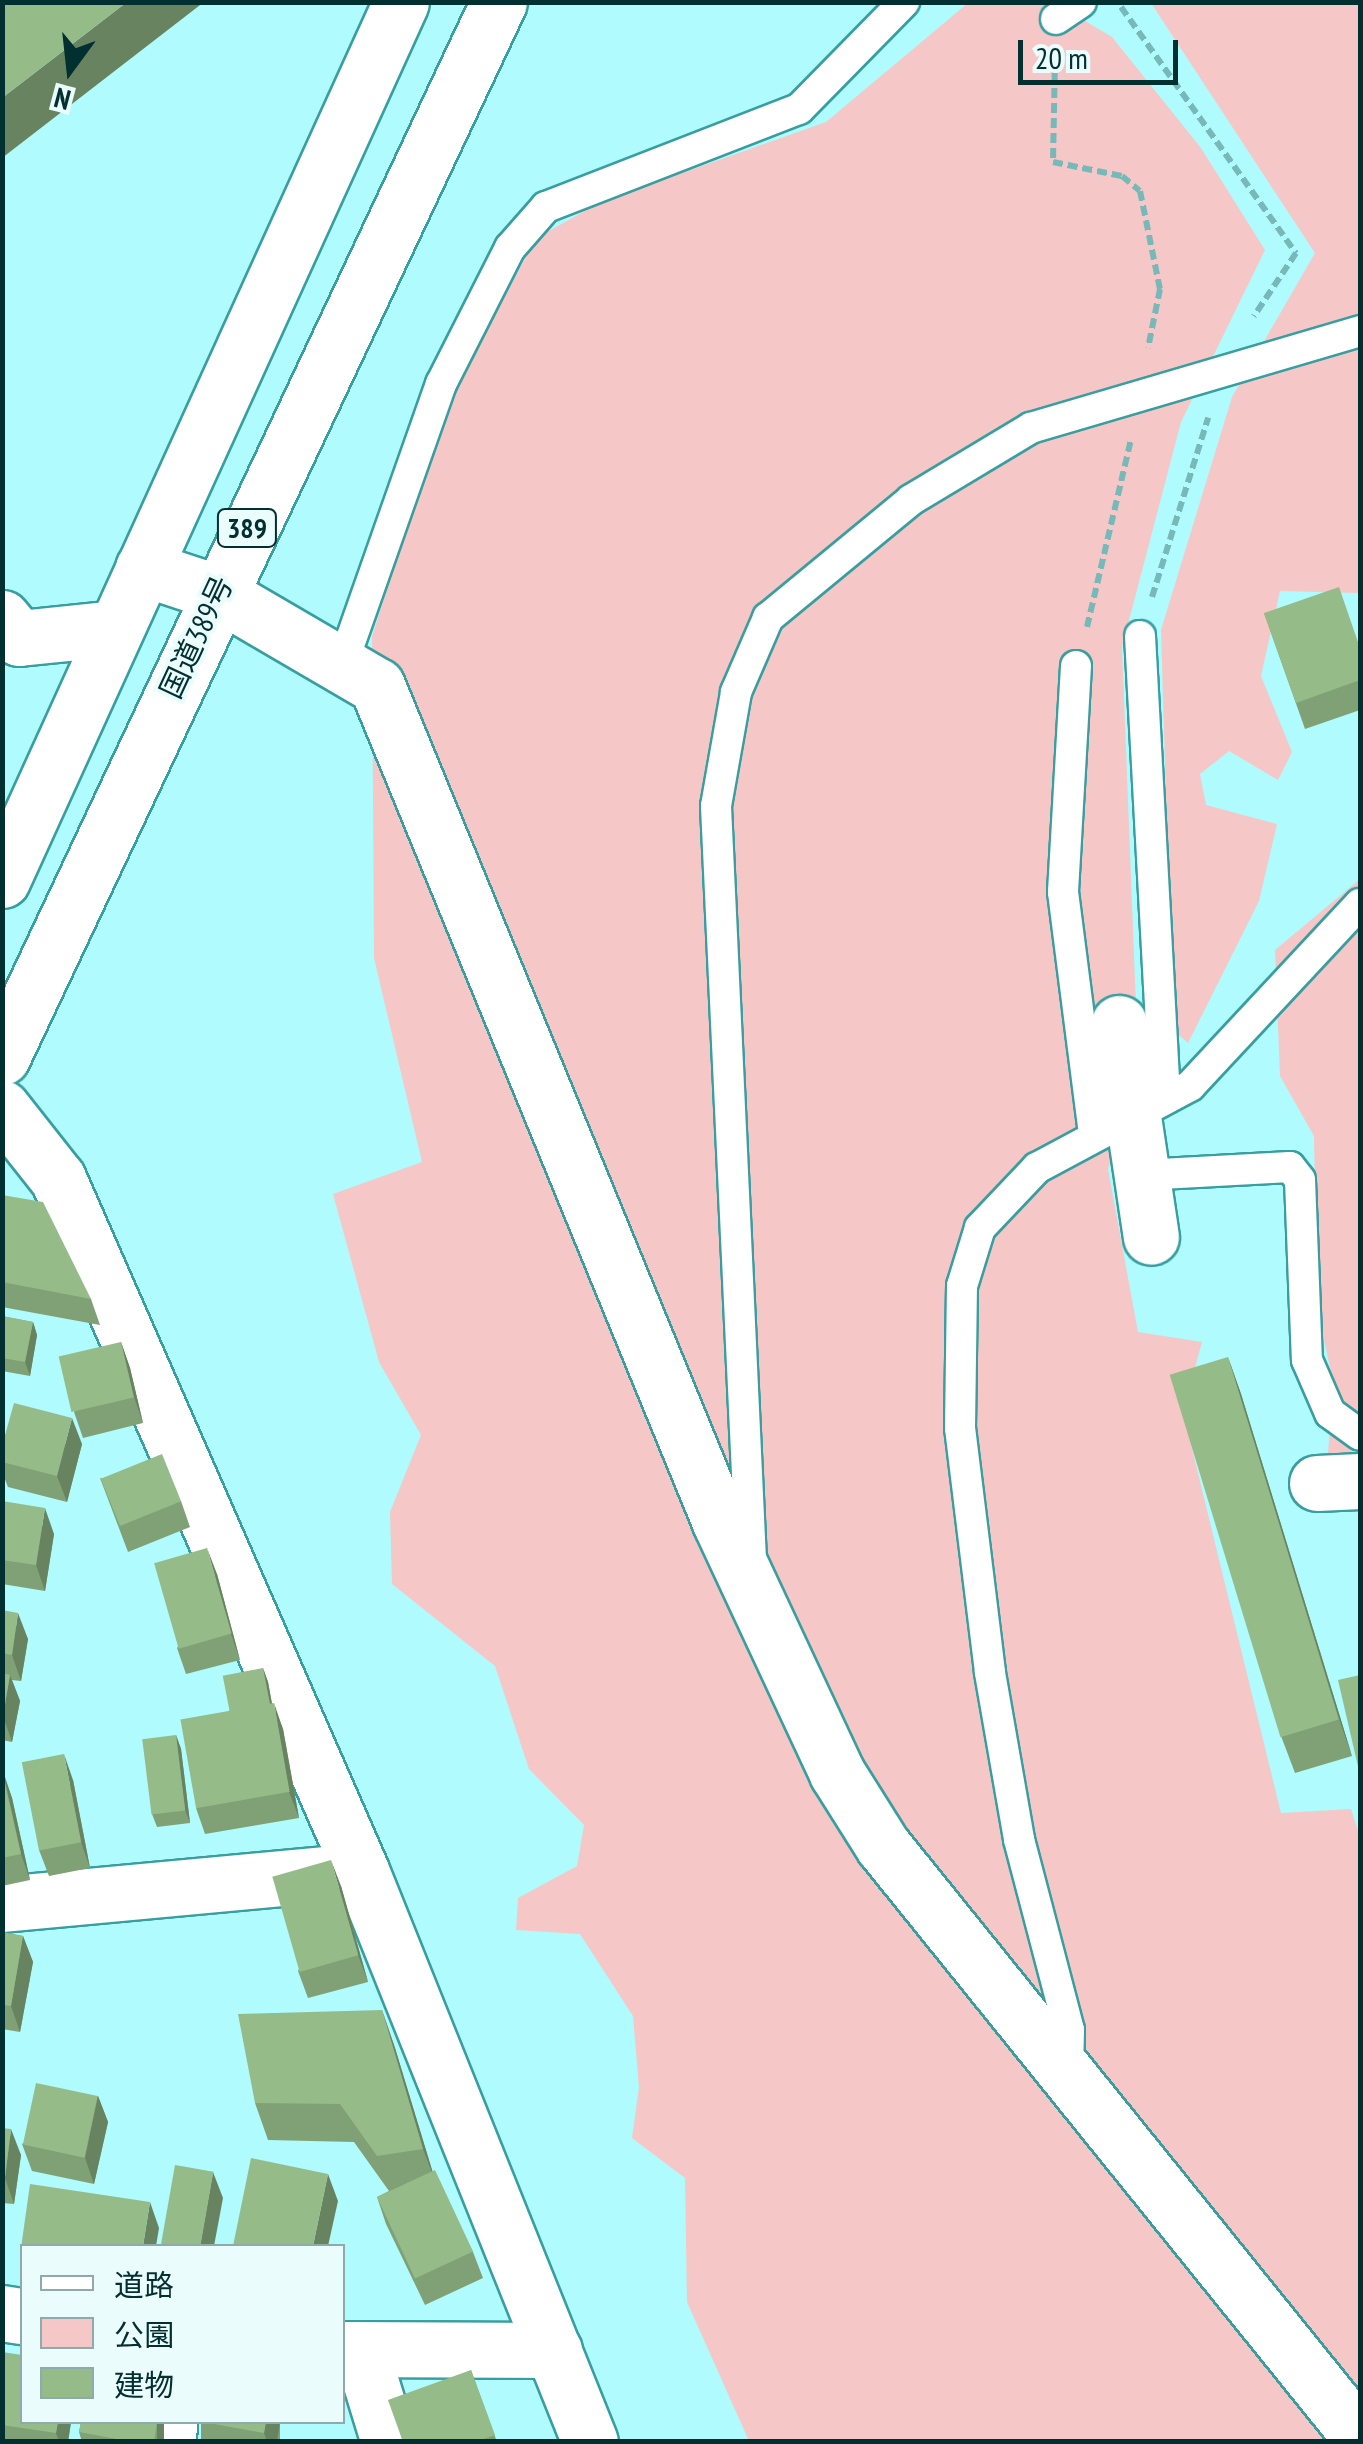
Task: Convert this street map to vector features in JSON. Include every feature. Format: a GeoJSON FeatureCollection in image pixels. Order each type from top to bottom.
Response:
{"type":"FeatureCollection","features":[{"type":"Feature","properties":{"kind":"main road","name":"389"},"geometry":{"type":"LineString","coordinates":[[2,880],[401,2]]}},
{"type":"Feature","properties":{"kind":"main road","name":"国道389号"},"geometry":{"type":"LineString","coordinates":[[2,1057],[216,592],[499,2]]}},
{"type":"Feature","properties":{"kind":"main road"},"geometry":{"type":"LineString","coordinates":[[143,568],[216,592],[377,686],[752,1592],[837,1772],[883,1846],[1360,2437]]}},
{"type":"Feature","properties":{"kind":"main road"},"geometry":{"type":"LineString","coordinates":[[2,618],[19,638],[115,628]]}},
{"type":"Feature","properties":{"kind":"main road"},"geometry":{"type":"LineString","coordinates":[[1120,1023],[1151,1237]]}},
{"type":"Feature","properties":{"kind":"main road"},"geometry":{"type":"LineString","coordinates":[[2,1108],[58,1178],[361,1871],[590,2442]]}},
{"type":"Feature","properties":{"kind":"main road"},"geometry":{"type":"LineString","coordinates":[[2,1904],[361,1871]]}},
{"type":"Feature","properties":{"kind":"main road"},"geometry":{"type":"LineString","coordinates":[[389,2442],[352,2350],[554,2350]]}},
{"type":"Feature","properties":{"kind":"lane"},"geometry":{"type":"LineString","coordinates":[[342,666],[441,384],[510,248],[546,207],[799,109],[904,2]]}},
{"type":"Feature","properties":{"kind":"lane"},"geometry":{"type":"LineString","coordinates":[[752,1592],[716,806],[736,692],[768,618],[800,582],[1030,428],[1225,364],[1360,331]]}},
{"type":"Feature","properties":{"kind":"lane"},"geometry":{"type":"LineString","coordinates":[[1131,1114],[1140,636]]}},
{"type":"Feature","properties":{"kind":"lane"},"geometry":{"type":"LineString","coordinates":[[1076,666],[1063,892],[1131,1114]]}},
{"type":"Feature","properties":{"kind":"lane"},"geometry":{"type":"LineString","coordinates":[[1068,2074],[1070,2030],[1019,1839],[990,1672],[960,1428],[962,1286],[980,1228],[1037,1168],[1131,1114],[1190,1086],[1248,1014],[1360,904]]}},
{"type":"Feature","properties":{"kind":"lane"},"geometry":{"type":"LineString","coordinates":[[1142,1174],[1290,1166],[1300,1180],[1307,1360],[1330,1414],[1360,1435]]}},
{"type":"Feature","properties":{"kind":"path"},"geometry":{"type":"LineString","coordinates":[[1118,2],[1296,253],[1225,364],[1140,636]]}},
{"type":"Feature","properties":{"kind":"path"},"geometry":{"type":"LineString","coordinates":[[1068,11],[1054,162],[1122,176],[1140,192],[1160,289],[1076,666]]}},
{"type":"Feature","properties":{"kind":"green space"},"geometry":{"type":"Polygon","coordinates":[[[968,3],[1055,3],[1112,37],[1201,148],[1265,250],[1181,422],[1122,647],[1138,1057],[1108,1169],[1138,1332],[1202,1342],[1183,1412],[1281,1813],[1351,1809],[1360,1837],[1360,2441],[749,2441],[687,2302],[685,2178],[632,2138],[639,2087],[633,2016],[580,1934],[516,1930],[518,1898],[577,1866],[584,1825],[529,1769],[495,1666],[392,1584],[390,1512],[421,1435],[379,1362],[333,1194],[422,1162],[374,958],[372,636],[446,407],[536,238],[603,201],[826,122],[968,3]]]}},
{"type":"Feature","properties":{"kind":"green space"},"geometry":{"type":"Polygon","coordinates":[[[1151,3],[1360,3],[1360,593],[1280,591],[1261,676],[1292,752],[1278,780],[1229,751],[1200,774],[1206,805],[1277,824],[1259,901],[1188,1043],[1173,1030],[1161,630],[1232,397],[1315,253],[1151,3]]]}},
{"type":"Feature","properties":{"kind":"green space"},"geometry":{"type":"Polygon","coordinates":[[[1360,879],[1360,1503],[1336,1506],[1328,1452],[1334,1386],[1317,1307],[1314,1136],[1280,1076],[1275,950],[1360,879]]]}},
{"type":"Feature","properties":{"kind":"building"},"geometry":{"type":"Polygon","coordinates":[[[2,2],[127,2],[2,98],[2,2]]]}},
{"type":"Feature","properties":{"kind":"building"},"geometry":{"type":"Polygon","coordinates":[[[1339,587],[1360,648],[1360,680],[1296,703],[1264,613],[1339,587]]]}},
{"type":"Feature","properties":{"kind":"building"},"geometry":{"type":"Polygon","coordinates":[[[2,1195],[43,1202],[91,1299],[2,1282],[2,1195]]]}},
{"type":"Feature","properties":{"kind":"building"},"geometry":{"type":"Polygon","coordinates":[[[2,1316],[33,1322],[25,1362],[2,1358],[2,1316]]]}},
{"type":"Feature","properties":{"kind":"building"},"geometry":{"type":"Polygon","coordinates":[[[121,1342],[134,1398],[71,1412],[59,1356],[121,1342]]]}},
{"type":"Feature","properties":{"kind":"building"},"geometry":{"type":"Polygon","coordinates":[[[1228,1357],[1339,1719],[1280,1737],[1170,1375],[1228,1357]]]}},
{"type":"Feature","properties":{"kind":"building"},"geometry":{"type":"Polygon","coordinates":[[[14,1403],[72,1418],[57,1476],[2,1462],[2,1446],[14,1403]]]}},
{"type":"Feature","properties":{"kind":"building"},"geometry":{"type":"Polygon","coordinates":[[[162,1454],[181,1501],[120,1526],[101,1479],[162,1454]]]}},
{"type":"Feature","properties":{"kind":"building"},"geometry":{"type":"Polygon","coordinates":[[[2,1501],[45,1508],[36,1565],[2,1560],[2,1501]]]}},
{"type":"Feature","properties":{"kind":"building"},"geometry":{"type":"Polygon","coordinates":[[[207,1548],[232,1634],[179,1649],[154,1563],[207,1548]]]}},
{"type":"Feature","properties":{"kind":"building"},"geometry":{"type":"Polygon","coordinates":[[[2,1610],[18,1613],[12,1655],[2,1653],[2,1610]]]}},
{"type":"Feature","properties":{"kind":"building"},"geometry":{"type":"Polygon","coordinates":[[[263,1668],[270,1704],[230,1712],[223,1676],[263,1668]]]}},
{"type":"Feature","properties":{"kind":"building"},"geometry":{"type":"Polygon","coordinates":[[[2,1673],[10,1675],[3,1716],[2,1716],[2,1673]]]}},
{"type":"Feature","properties":{"kind":"building"},"geometry":{"type":"Polygon","coordinates":[[[1360,1675],[1360,1775],[1338,1680],[1360,1675]]]}},
{"type":"Feature","properties":{"kind":"building"},"geometry":{"type":"Polygon","coordinates":[[[274,1703],[290,1792],[196,1808],[180,1719],[274,1703]]]}},
{"type":"Feature","properties":{"kind":"building"},"geometry":{"type":"Polygon","coordinates":[[[176,1735],[185,1810],[152,1815],[142,1739],[176,1735]]]}},
{"type":"Feature","properties":{"kind":"building"},"geometry":{"type":"Polygon","coordinates":[[[64,1754],[81,1842],[39,1851],[22,1762],[64,1754]]]}},
{"type":"Feature","properties":{"kind":"building"},"geometry":{"type":"Polygon","coordinates":[[[2,1771],[21,1854],[2,1858],[2,1771]]]}},
{"type":"Feature","properties":{"kind":"building"},"geometry":{"type":"Polygon","coordinates":[[[331,1860],[358,1955],[300,1972],[272,1877],[331,1860]]]}},
{"type":"Feature","properties":{"kind":"building"},"geometry":{"type":"Polygon","coordinates":[[[2,1932],[23,1936],[11,2006],[2,2005],[2,1932]]]}},
{"type":"Feature","properties":{"kind":"building"},"geometry":{"type":"Polygon","coordinates":[[[382,2010],[423,2149],[377,2156],[340,2104],[255,2103],[238,2014],[382,2010]]]}},
{"type":"Feature","properties":{"kind":"building"},"geometry":{"type":"Polygon","coordinates":[[[36,2083],[98,2096],[85,2158],[23,2145],[36,2083]]]}},
{"type":"Feature","properties":{"kind":"building"},"geometry":{"type":"Polygon","coordinates":[[[2,2128],[11,2129],[5,2178],[2,2178],[2,2128]]]}},
{"type":"Feature","properties":{"kind":"building"},"geometry":{"type":"Polygon","coordinates":[[[251,2158],[328,2174],[313,2244],[233,2244],[251,2158]]]}},
{"type":"Feature","properties":{"kind":"building"},"geometry":{"type":"Polygon","coordinates":[[[175,2165],[213,2172],[201,2244],[161,2244],[175,2165]]]}},
{"type":"Feature","properties":{"kind":"building"},"geometry":{"type":"Polygon","coordinates":[[[435,2170],[473,2252],[415,2279],[377,2197],[435,2170]]]}},
{"type":"Feature","properties":{"kind":"building"},"geometry":{"type":"Polygon","coordinates":[[[30,2184],[150,2202],[143,2244],[22,2244],[30,2184]]]}},
{"type":"Feature","properties":{"kind":"building"},"geometry":{"type":"Polygon","coordinates":[[[2,2352],[20,2355],[20,2424],[58,2424],[56,2433],[2,2425],[2,2352]]]}},
{"type":"Feature","properties":{"kind":"building"},"geometry":{"type":"Polygon","coordinates":[[[471,2370],[495,2435],[476,2442],[403,2442],[388,2400],[471,2370]]]}},
{"type":"Feature","properties":{"kind":"building"},"geometry":{"type":"Polygon","coordinates":[[[81,2424],[157,2424],[154,2442],[79,2432],[81,2424]]]}},
{"type":"Feature","properties":{"kind":"building"},"geometry":{"type":"Polygon","coordinates":[[[214,2424],[266,2424],[264,2433],[214,2424]]]}}]}
